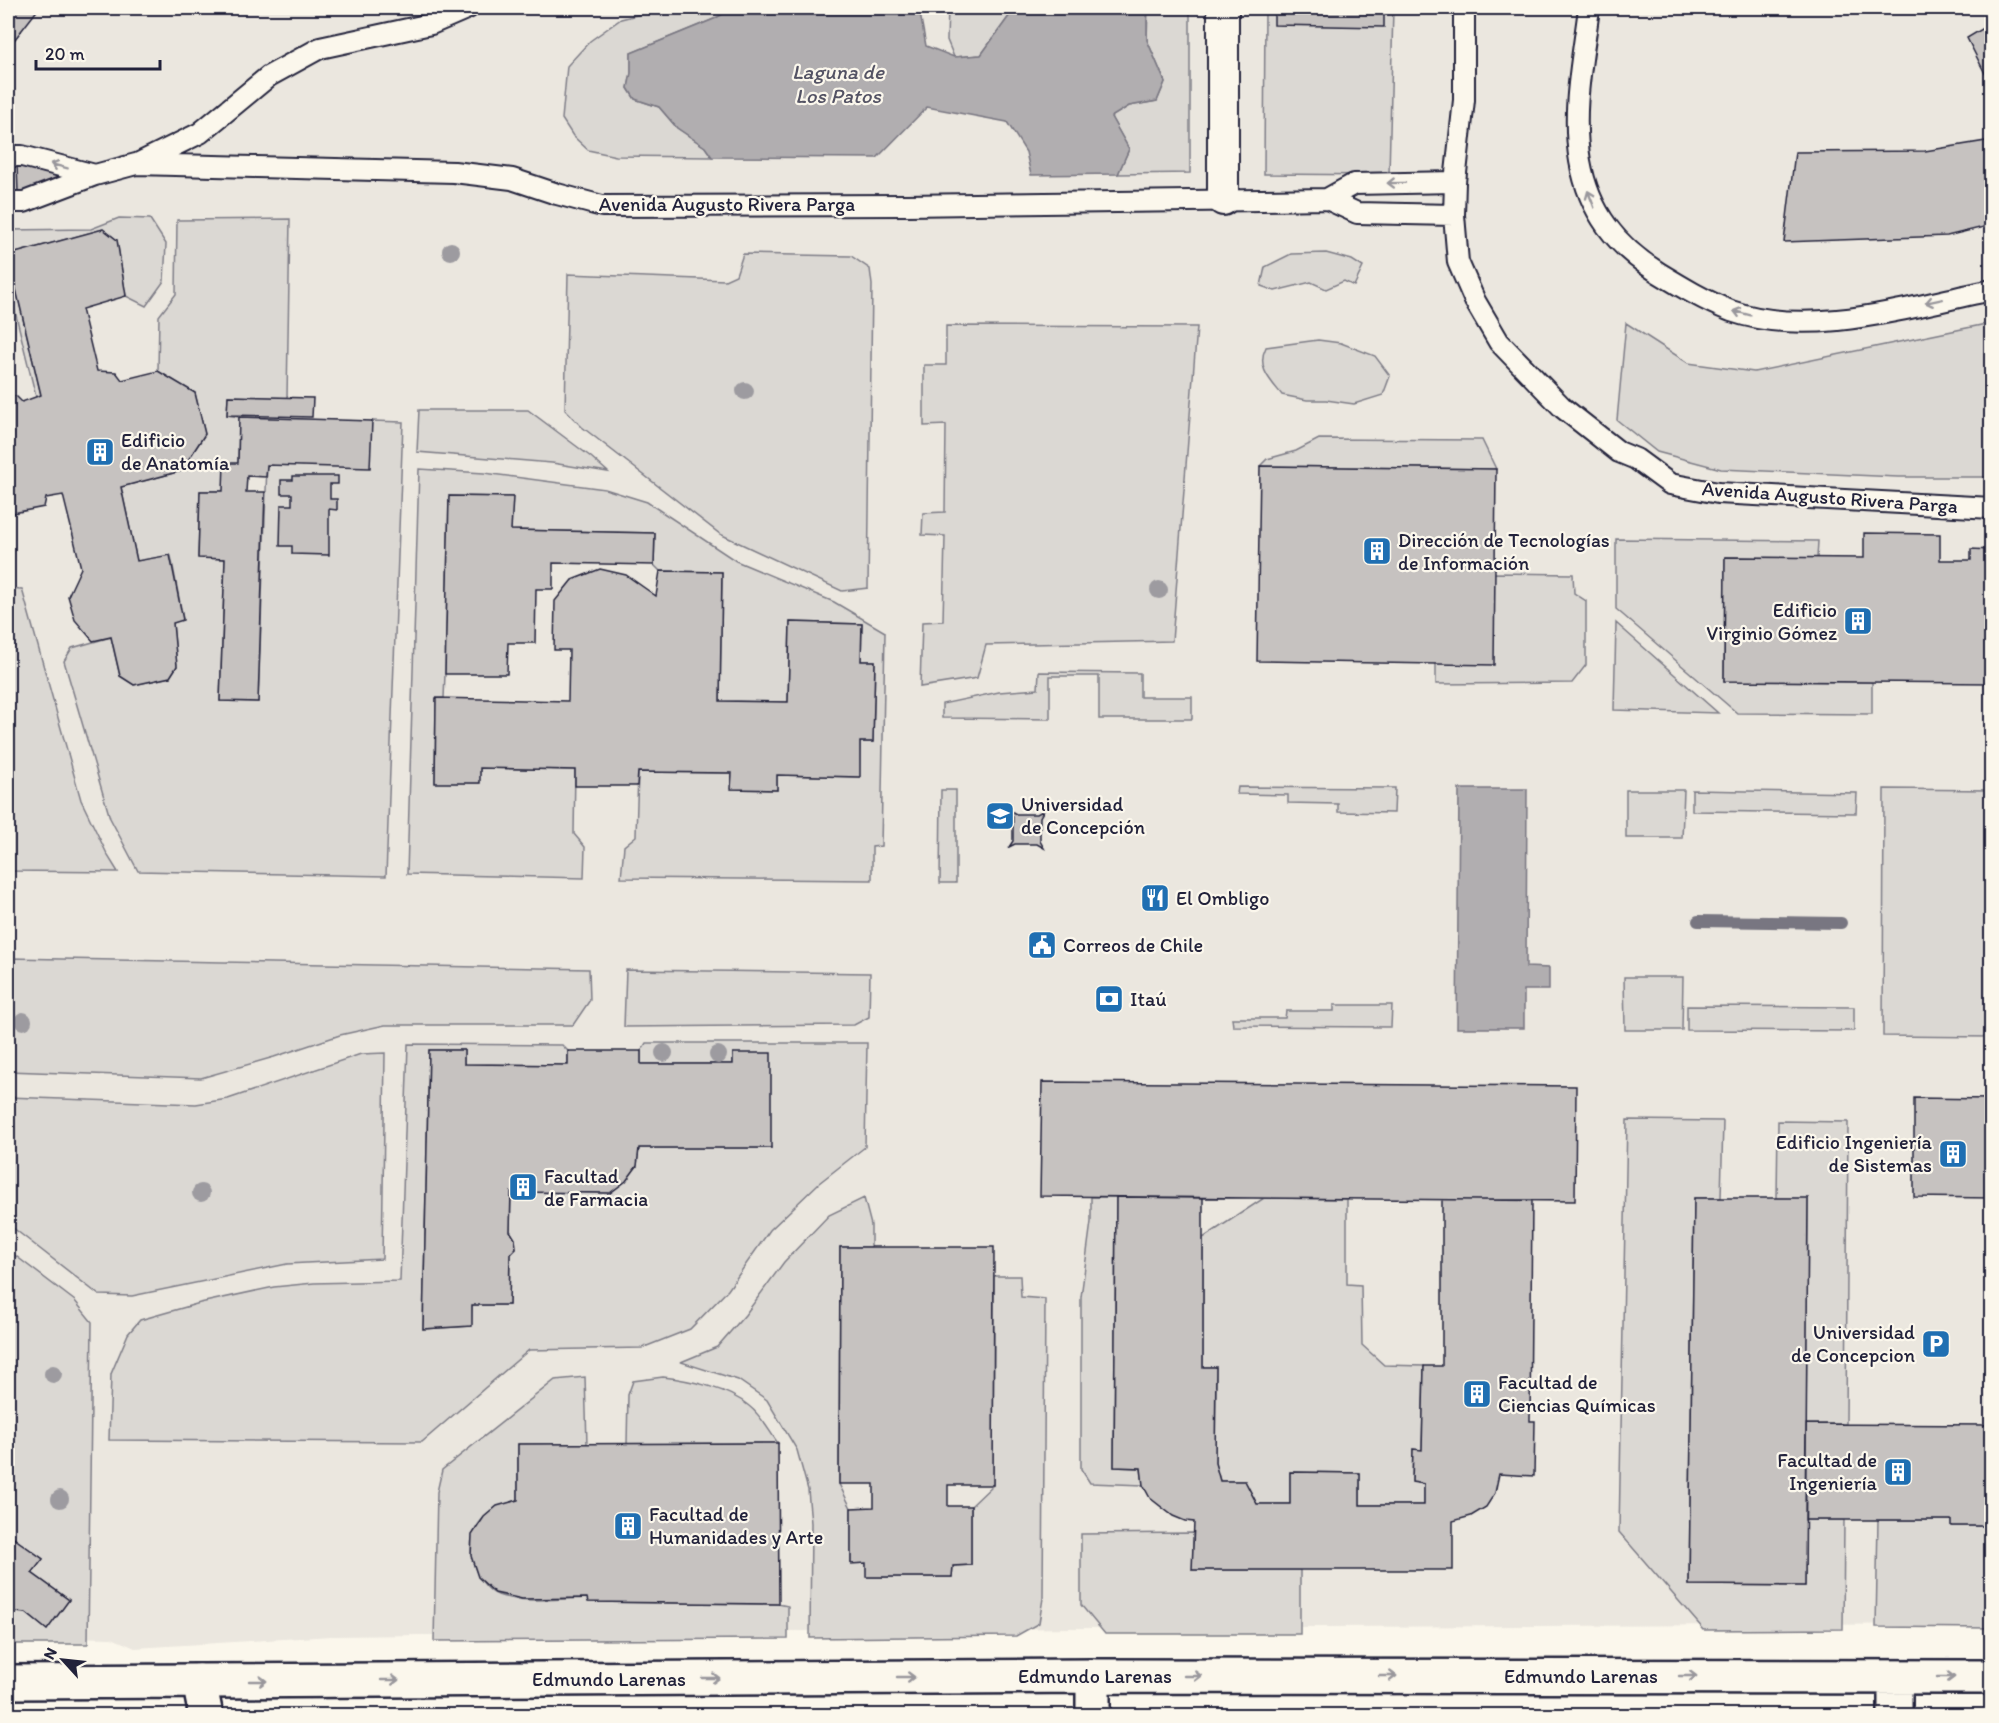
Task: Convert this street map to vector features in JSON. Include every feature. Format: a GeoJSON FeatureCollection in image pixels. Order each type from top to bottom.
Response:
{"type":"FeatureCollection","features":[{"type":"Feature","properties":{"kind":"street"},"geometry":{"type":"LineString","coordinates":[[1223,8],[1223,200]]}},
{"type":"Feature","properties":{"kind":"street"},"geometry":{"type":"LineString","coordinates":[[1093,1676],[1093,1716]]}},
{"type":"Feature","properties":{"kind":"street","name":"Edmundo Larenas"},"geometry":{"type":"LineString","coordinates":[[8,1682],[1093,1676],[1992,1677]]}},
{"type":"Feature","properties":{"kind":"street"},"geometry":{"type":"LineString","coordinates":[[1895,1677],[1895,1716]]}},
{"type":"Feature","properties":{"kind":"street"},"geometry":{"type":"LineString","coordinates":[[199,1681],[206,1716]]}},
{"type":"Feature","properties":{"kind":"lane"},"geometry":{"type":"LineString","coordinates":[[136,164],[200,132],[269,76],[320,48],[431,24],[468,8]]}},
{"type":"Feature","properties":{"kind":"lane"},"geometry":{"type":"LineString","coordinates":[[1589,8],[1577,104],[1577,140],[1584,180],[1595,210],[1606,226],[1631,253],[1646,264],[1684,288],[1724,308],[1760,318],[1785,321],[1810,322],[1866,316],[1992,290]]}},
{"type":"Feature","properties":{"kind":"lane"},"geometry":{"type":"LineString","coordinates":[[1455,182],[1464,100],[1467,9]]}},
{"type":"Feature","properties":{"kind":"lane","name":"Avenida Augusto Rivera Parga"},"geometry":{"type":"LineString","coordinates":[[8,156],[22,156],[95,175]]}},
{"type":"Feature","properties":{"kind":"lane","name":"Avenida Augusto Rivera Parga"},"geometry":{"type":"LineString","coordinates":[[8,202],[24,202],[95,175],[136,164],[454,172],[512,179],[602,206],[907,205],[1328,199],[1357,213],[1454,215]]}},
{"type":"Feature","properties":{"kind":"lane","name":"Avenida Augusto Rivera Parga"},"geometry":{"type":"LineString","coordinates":[[1328,199],[1354,184],[1455,182],[1454,215],[1458,262],[1475,301],[1499,342],[1563,408],[1619,452],[1636,459],[1670,484],[1719,493],[1992,508]]}},
{"type":"Feature","properties":{"kind":"shaded area","name":"Universidad de Concepción"},"geometry":{"type":"Polygon","coordinates":[[[8,8],[1991,8],[1991,1624],[1074,1628],[332,1636],[135,1648],[112,1638],[8,1636],[8,8]]]}},
{"type":"Feature","properties":{"kind":"shaded area"},"geometry":{"type":"Polygon","coordinates":[[[664,8],[734,8],[714,19],[631,53],[628,88],[635,99],[659,107],[677,128],[705,147],[712,157],[616,156],[588,150],[573,136],[562,119],[567,66],[590,41],[621,19],[664,8]]]}},
{"type":"Feature","properties":{"kind":"shaded area"},"geometry":{"type":"Polygon","coordinates":[[[948,8],[1015,8],[981,55],[954,57],[947,40],[948,8]]]}},
{"type":"Feature","properties":{"kind":"shaded area"},"geometry":{"type":"Polygon","coordinates":[[[1148,8],[1190,8],[1190,173],[1118,174],[1129,149],[1111,117],[1129,106],[1157,101],[1165,82],[1147,40],[1148,8]]]}},
{"type":"Feature","properties":{"kind":"shaded area"},"geometry":{"type":"Polygon","coordinates":[[[1265,8],[1393,8],[1389,175],[1264,174],[1265,8]]]}},
{"type":"Feature","properties":{"kind":"shaded area"},"geometry":{"type":"Polygon","coordinates":[[[119,218],[150,219],[166,244],[164,281],[146,306],[126,296],[117,240],[103,229],[8,255],[8,230],[91,229],[119,218]]]}},
{"type":"Feature","properties":{"kind":"shaded area"},"geometry":{"type":"Polygon","coordinates":[[[290,219],[287,398],[228,396],[227,415],[239,417],[238,463],[223,491],[200,491],[198,557],[225,559],[220,701],[258,702],[267,465],[372,421],[403,422],[386,876],[138,871],[110,818],[64,661],[72,648],[111,637],[120,676],[134,685],[170,677],[177,666],[173,623],[183,619],[171,556],[137,561],[121,487],[181,471],[205,434],[195,393],[158,371],[159,316],[176,294],[177,220],[290,219]]]}},
{"type":"Feature","properties":{"kind":"shaded area"},"geometry":{"type":"Polygon","coordinates":[[[1326,253],[1352,260],[1363,267],[1354,286],[1344,281],[1326,289],[1311,282],[1275,291],[1261,286],[1265,267],[1291,254],[1326,253]]]}},
{"type":"Feature","properties":{"kind":"shaded area"},"geometry":{"type":"Polygon","coordinates":[[[743,254],[851,256],[870,269],[872,285],[868,588],[842,591],[720,534],[582,427],[565,410],[568,274],[725,280],[736,275],[743,254]]]}},
{"type":"Feature","properties":{"kind":"shaded area"},"geometry":{"type":"Polygon","coordinates":[[[8,255],[41,395],[36,397],[8,283],[8,255]]]}},
{"type":"Feature","properties":{"kind":"shaded area"},"geometry":{"type":"Polygon","coordinates":[[[1626,323],[1688,363],[1754,372],[1991,323],[1991,477],[1898,477],[1721,469],[1657,452],[1617,420],[1626,323]]]}},
{"type":"Feature","properties":{"kind":"shaded area"},"geometry":{"type":"Polygon","coordinates":[[[946,326],[1197,327],[1172,641],[986,645],[977,678],[920,687],[922,622],[943,621],[945,536],[922,535],[923,513],[945,512],[946,425],[924,426],[924,365],[946,365],[946,326]]]}},
{"type":"Feature","properties":{"kind":"shaded area"},"geometry":{"type":"Polygon","coordinates":[[[1318,340],[1341,343],[1375,356],[1390,376],[1383,395],[1354,404],[1307,400],[1282,395],[1264,367],[1263,354],[1266,347],[1318,340]]]}},
{"type":"Feature","properties":{"kind":"shaded area"},"geometry":{"type":"Polygon","coordinates":[[[419,410],[528,410],[608,472],[552,463],[417,452],[419,410]]]}},
{"type":"Feature","properties":{"kind":"shaded area"},"geometry":{"type":"Polygon","coordinates":[[[1319,439],[1482,440],[1496,469],[1260,466],[1267,459],[1296,451],[1319,439]]]}},
{"type":"Feature","properties":{"kind":"shaded area"},"geometry":{"type":"Polygon","coordinates":[[[419,469],[484,473],[605,489],[647,502],[736,561],[834,602],[885,632],[881,846],[872,847],[872,880],[621,878],[624,846],[636,836],[638,772],[732,773],[732,789],[777,790],[777,775],[859,777],[860,742],[873,742],[875,661],[861,661],[862,624],[790,622],[788,702],[720,701],[722,572],[660,571],[654,565],[655,533],[511,530],[512,497],[449,496],[444,698],[436,699],[435,782],[479,783],[480,768],[575,770],[574,834],[585,847],[584,878],[407,874],[419,469]]]}},
{"type":"Feature","properties":{"kind":"shaded area"},"geometry":{"type":"Polygon","coordinates":[[[1616,539],[1818,541],[1817,558],[1725,557],[1724,681],[1872,682],[1872,714],[1737,713],[1616,609],[1616,539]]]}},
{"type":"Feature","properties":{"kind":"shaded area"},"geometry":{"type":"Polygon","coordinates":[[[1494,573],[1573,574],[1574,593],[1586,601],[1586,665],[1572,683],[1436,684],[1436,664],[1494,573]]]}},
{"type":"Feature","properties":{"kind":"shaded area"},"geometry":{"type":"Polygon","coordinates":[[[8,588],[22,589],[81,800],[118,872],[8,871],[8,588]]]}},
{"type":"Feature","properties":{"kind":"shaded area"},"geometry":{"type":"Polygon","coordinates":[[[1616,623],[1718,713],[1614,710],[1616,623]]]}},
{"type":"Feature","properties":{"kind":"shaded area"},"geometry":{"type":"Polygon","coordinates":[[[1039,672],[1140,673],[1140,697],[1192,697],[1192,719],[1099,719],[1099,676],[1050,676],[1050,719],[942,718],[942,704],[999,692],[1038,689],[1039,672]]]}},
{"type":"Feature","properties":{"kind":"shaded area"},"geometry":{"type":"Polygon","coordinates":[[[1238,787],[1395,788],[1394,813],[1338,812],[1338,804],[1288,803],[1288,795],[1237,794],[1238,787]]]}},
{"type":"Feature","properties":{"kind":"shaded area"},"geometry":{"type":"Polygon","coordinates":[[[1884,789],[1991,790],[1991,1037],[1883,1036],[1884,789]]]}},
{"type":"Feature","properties":{"kind":"shaded area"},"geometry":{"type":"Polygon","coordinates":[[[941,790],[956,790],[956,883],[940,883],[941,790]]]}},
{"type":"Feature","properties":{"kind":"shaded area"},"geometry":{"type":"Polygon","coordinates":[[[1626,790],[1684,790],[1682,838],[1626,838],[1626,790]]]}},
{"type":"Feature","properties":{"kind":"shaded area"},"geometry":{"type":"Polygon","coordinates":[[[1692,790],[1857,793],[1856,813],[1692,811],[1692,790]]]}},
{"type":"Feature","properties":{"kind":"shaded area"},"geometry":{"type":"Polygon","coordinates":[[[8,958],[589,969],[590,1000],[573,1025],[385,1025],[340,1035],[201,1078],[8,1071],[8,958]]]}},
{"type":"Feature","properties":{"kind":"shaded area"},"geometry":{"type":"Polygon","coordinates":[[[626,970],[870,973],[869,1017],[854,1025],[624,1027],[626,970]]]}},
{"type":"Feature","properties":{"kind":"shaded area"},"geometry":{"type":"Polygon","coordinates":[[[1624,977],[1683,977],[1682,1030],[1625,1030],[1624,977]]]}},
{"type":"Feature","properties":{"kind":"shaded area"},"geometry":{"type":"Polygon","coordinates":[[[1334,1005],[1392,1005],[1391,1027],[1233,1026],[1232,1018],[1285,1018],[1286,1011],[1334,1011],[1334,1005]]]}},
{"type":"Feature","properties":{"kind":"shaded area"},"geometry":{"type":"Polygon","coordinates":[[[1687,1006],[1854,1007],[1854,1031],[1687,1030],[1687,1006]]]}},
{"type":"Feature","properties":{"kind":"shaded area"},"geometry":{"type":"Polygon","coordinates":[[[646,1043],[867,1043],[865,1147],[819,1183],[770,1230],[728,1290],[690,1329],[642,1348],[529,1350],[422,1442],[109,1440],[111,1374],[128,1334],[140,1320],[200,1303],[274,1287],[314,1283],[400,1281],[408,1044],[562,1045],[568,1051],[568,1065],[464,1064],[464,1050],[429,1050],[423,1329],[471,1326],[472,1305],[509,1305],[510,1254],[516,1248],[515,1239],[510,1231],[511,1192],[610,1193],[626,1181],[637,1166],[639,1148],[771,1148],[733,1053],[733,1064],[641,1064],[641,1051],[646,1043]]]}},
{"type":"Feature","properties":{"kind":"shaded area"},"geometry":{"type":"Polygon","coordinates":[[[385,1053],[382,1259],[287,1264],[132,1296],[99,1295],[8,1224],[8,1097],[196,1104],[228,1099],[361,1054],[385,1053]]]}},
{"type":"Feature","properties":{"kind":"shaded area"},"geometry":{"type":"Polygon","coordinates":[[[1627,1120],[1723,1121],[1721,1198],[1694,1198],[1689,1585],[1805,1586],[1805,1520],[1844,1520],[1843,1629],[1704,1630],[1619,1532],[1627,1120]]]}},
{"type":"Feature","properties":{"kind":"shaded area"},"geometry":{"type":"Polygon","coordinates":[[[1778,1121],[1848,1122],[1846,1424],[1806,1424],[1808,1199],[1777,1198],[1778,1121]]]}},
{"type":"Feature","properties":{"kind":"shaded area"},"geometry":{"type":"Polygon","coordinates":[[[1091,1197],[1116,1197],[1114,1467],[1141,1468],[1143,1485],[1090,1483],[1081,1469],[1081,1297],[1091,1222],[1091,1197]]]}},
{"type":"Feature","properties":{"kind":"shaded area"},"geometry":{"type":"Polygon","coordinates":[[[864,1198],[871,1225],[871,1247],[840,1247],[839,1484],[851,1508],[851,1563],[866,1563],[867,1577],[952,1577],[953,1566],[971,1565],[971,1506],[993,1485],[994,1276],[1020,1276],[1021,1297],[1045,1299],[1043,1598],[1039,1623],[1016,1636],[810,1638],[811,1523],[808,1490],[797,1450],[767,1400],[738,1380],[681,1362],[717,1347],[745,1315],[784,1262],[829,1215],[864,1198]]]}},
{"type":"Feature","properties":{"kind":"shaded area"},"geometry":{"type":"Polygon","coordinates":[[[1264,1198],[1347,1199],[1347,1284],[1361,1285],[1362,1345],[1384,1365],[1424,1366],[1422,1450],[1413,1449],[1412,1481],[1424,1484],[1424,1505],[1360,1505],[1360,1473],[1290,1472],[1290,1504],[1257,1504],[1245,1481],[1220,1481],[1215,1463],[1216,1367],[1203,1367],[1203,1238],[1264,1198]]]}},
{"type":"Feature","properties":{"kind":"shaded area"},"geometry":{"type":"Polygon","coordinates":[[[8,1250],[75,1301],[92,1322],[88,1644],[8,1644],[8,1620],[15,1612],[26,1613],[47,1630],[69,1600],[32,1573],[43,1559],[8,1534],[8,1250]]]}},
{"type":"Feature","properties":{"kind":"shaded area"},"geometry":{"type":"Polygon","coordinates":[[[585,1377],[587,1444],[518,1444],[518,1500],[486,1516],[474,1532],[471,1543],[476,1571],[483,1582],[494,1593],[513,1599],[526,1600],[587,1598],[589,1602],[778,1604],[788,1606],[788,1639],[434,1641],[437,1492],[442,1470],[555,1380],[585,1377]]]}},
{"type":"Feature","properties":{"kind":"shaded area"},"geometry":{"type":"Polygon","coordinates":[[[663,1377],[708,1386],[730,1394],[757,1414],[778,1443],[627,1444],[628,1395],[633,1381],[663,1377]]]}},
{"type":"Feature","properties":{"kind":"shaded area"},"geometry":{"type":"Polygon","coordinates":[[[1878,1520],[1951,1520],[1952,1526],[1991,1526],[1991,1628],[1876,1627],[1878,1520]]]}},
{"type":"Feature","properties":{"kind":"shaded area"},"geometry":{"type":"Polygon","coordinates":[[[1193,1533],[1193,1570],[1300,1570],[1300,1634],[1105,1634],[1081,1605],[1081,1534],[1193,1533]]]}},
{"type":"Feature","properties":{"kind":"water","name":"Laguna de Los Patos"},"geometry":{"type":"Polygon","coordinates":[[[734,8],[919,8],[926,46],[954,57],[981,55],[1015,8],[1147,8],[1147,40],[1165,82],[1157,101],[1129,106],[1111,117],[1129,149],[1118,174],[1031,175],[1026,152],[1007,122],[927,107],[877,158],[712,157],[705,147],[677,128],[659,107],[635,99],[628,88],[631,53],[714,19],[734,8]]]}},
{"type":"Feature","properties":{"kind":"water"},"geometry":{"type":"Polygon","coordinates":[[[1459,789],[1527,789],[1526,967],[1549,968],[1549,990],[1524,990],[1524,1028],[1457,1028],[1459,789]]]}},
{"type":"Feature","properties":{"kind":"building"},"geometry":{"type":"Polygon","coordinates":[[[8,8],[39,8],[8,48],[8,8]]]}},
{"type":"Feature","properties":{"kind":"building"},"geometry":{"type":"Polygon","coordinates":[[[1274,8],[1384,8],[1384,27],[1274,25],[1274,8]]]}},
{"type":"Feature","properties":{"kind":"building"},"geometry":{"type":"Polygon","coordinates":[[[1992,23],[1992,87],[1967,38],[1992,23]]]}},
{"type":"Feature","properties":{"kind":"building"},"geometry":{"type":"Polygon","coordinates":[[[1992,140],[1992,225],[1947,236],[1784,242],[1795,152],[1925,151],[1992,140]]]}},
{"type":"Feature","properties":{"kind":"building"},"geometry":{"type":"Polygon","coordinates":[[[17,164],[57,170],[56,183],[18,193],[17,164]]]}},
{"type":"Feature","properties":{"kind":"building","name":"Edificio de Anatomía"},"geometry":{"type":"Polygon","coordinates":[[[103,229],[117,240],[126,296],[82,309],[97,371],[116,372],[122,380],[158,371],[195,393],[205,434],[181,471],[121,487],[137,561],[170,555],[183,620],[173,623],[177,666],[170,677],[134,685],[120,676],[111,637],[93,641],[75,620],[68,596],[81,568],[63,495],[46,498],[44,507],[8,514],[8,397],[16,396],[22,402],[41,395],[8,255],[103,229]]]}},
{"type":"Feature","properties":{"kind":"building"},"geometry":{"type":"Polygon","coordinates":[[[228,396],[313,398],[312,417],[227,415],[228,396]]]}},
{"type":"Feature","properties":{"kind":"building"},"geometry":{"type":"Polygon","coordinates":[[[239,417],[372,421],[370,468],[267,465],[266,477],[247,476],[246,492],[265,492],[258,702],[220,701],[225,559],[198,558],[200,491],[223,491],[224,463],[238,463],[239,417]]]}},
{"type":"Feature","properties":{"kind":"building","name":"Dirección de Tecnologías de Información"},"geometry":{"type":"Polygon","coordinates":[[[1260,466],[1496,469],[1494,665],[1257,661],[1260,466]]]}},
{"type":"Feature","properties":{"kind":"building"},"geometry":{"type":"Polygon","coordinates":[[[293,476],[338,476],[338,484],[330,484],[330,499],[337,499],[337,510],[329,509],[329,555],[292,554],[292,546],[280,546],[281,505],[292,505],[292,494],[281,494],[281,480],[293,480],[293,476]]]}},
{"type":"Feature","properties":{"kind":"building"},"geometry":{"type":"Polygon","coordinates":[[[449,496],[513,497],[511,530],[655,533],[654,565],[553,563],[553,589],[536,589],[535,643],[508,643],[507,674],[445,674],[449,496]]]}},
{"type":"Feature","properties":{"kind":"building","name":"Edificio Virginio Gómez"},"geometry":{"type":"Polygon","coordinates":[[[1864,533],[1940,534],[1940,560],[1971,560],[1971,549],[1992,550],[1992,683],[1724,681],[1725,557],[1864,558],[1864,533]]]}},
{"type":"Feature","properties":{"kind":"building"},"geometry":{"type":"Polygon","coordinates":[[[600,569],[626,575],[656,596],[660,571],[722,572],[720,701],[788,702],[790,622],[862,624],[861,661],[875,661],[873,742],[860,742],[860,777],[777,775],[777,790],[731,789],[732,773],[638,772],[637,786],[575,786],[575,770],[480,768],[480,783],[435,783],[436,698],[568,701],[569,650],[554,650],[555,601],[572,580],[600,569]]]}},
{"type":"Feature","properties":{"kind":"building"},"geometry":{"type":"Polygon","coordinates":[[[1009,810],[1016,814],[1037,814],[1044,810],[1040,817],[1040,841],[1044,848],[1037,844],[1015,844],[1009,847],[1013,841],[1013,817],[1009,810]]]}},
{"type":"Feature","properties":{"kind":"building","name":"Facultad de Farmacia"},"geometry":{"type":"Polygon","coordinates":[[[429,1050],[464,1050],[464,1064],[568,1065],[568,1051],[641,1051],[641,1064],[733,1064],[733,1053],[771,1053],[771,1148],[639,1148],[637,1166],[626,1181],[610,1193],[511,1192],[510,1231],[515,1239],[516,1248],[510,1254],[509,1305],[472,1305],[472,1326],[423,1329],[429,1050]]]}},
{"type":"Feature","properties":{"kind":"building"},"geometry":{"type":"Polygon","coordinates":[[[1042,1082],[1576,1086],[1575,1201],[1040,1196],[1042,1082]]]}},
{"type":"Feature","properties":{"kind":"building","name":"Edificio Ingeniería de Sistemas"},"geometry":{"type":"Polygon","coordinates":[[[1914,1098],[1992,1099],[1992,1198],[1914,1197],[1914,1098]]]}},
{"type":"Feature","properties":{"kind":"building","name":"Facultad de Ciencias Químicas"},"geometry":{"type":"Polygon","coordinates":[[[1116,1197],[1203,1198],[1203,1367],[1216,1367],[1215,1463],[1220,1481],[1245,1481],[1257,1504],[1290,1504],[1290,1472],[1360,1473],[1360,1505],[1424,1505],[1424,1484],[1412,1482],[1413,1449],[1422,1450],[1424,1366],[1442,1366],[1442,1200],[1532,1200],[1530,1421],[1535,1421],[1534,1476],[1499,1474],[1495,1493],[1486,1507],[1471,1516],[1453,1521],[1453,1570],[1192,1570],[1194,1522],[1173,1516],[1150,1498],[1143,1485],[1141,1468],[1114,1467],[1116,1197]]]}},
{"type":"Feature","properties":{"kind":"building"},"geometry":{"type":"Polygon","coordinates":[[[1694,1198],[1808,1198],[1805,1586],[1689,1585],[1694,1198]]]}},
{"type":"Feature","properties":{"kind":"building"},"geometry":{"type":"Polygon","coordinates":[[[840,1247],[994,1247],[993,1485],[948,1485],[948,1506],[971,1506],[971,1565],[953,1566],[952,1577],[866,1577],[866,1563],[851,1564],[851,1508],[874,1507],[874,1484],[839,1484],[840,1247]]]}},
{"type":"Feature","properties":{"kind":"building","name":"Facultad de Ingeniería"},"geometry":{"type":"Polygon","coordinates":[[[1806,1424],[1992,1425],[1992,1526],[1951,1526],[1951,1520],[1805,1520],[1806,1424]]]}},
{"type":"Feature","properties":{"kind":"building","name":"Facultad de Humanidades y Arte"},"geometry":{"type":"Polygon","coordinates":[[[778,1443],[779,1604],[588,1602],[587,1598],[522,1599],[495,1593],[478,1577],[471,1556],[472,1535],[484,1517],[497,1506],[518,1500],[518,1444],[778,1443]]]}},
{"type":"Feature","properties":{"kind":"building"},"geometry":{"type":"Polygon","coordinates":[[[8,1534],[43,1559],[32,1573],[69,1600],[47,1630],[26,1613],[15,1612],[8,1620],[8,1534]]]}},
{"type":"Feature","properties":{"kind":"waterway"},"geometry":{"type":"LineString","coordinates":[[1698,921],[1841,923]]}},
{"type":"Feature","properties":{"kind":"place","name":"Edificio de Anatomía"},"geometry":{"type":"Point","coordinates":[100,452]}},
{"type":"Feature","properties":{"kind":"place","name":"Dirección de Tecnologías de Información"},"geometry":{"type":"Point","coordinates":[1377,551]}},
{"type":"Feature","properties":{"kind":"place","name":"Edificio Virginio Gómez"},"geometry":{"type":"Point","coordinates":[1858,621]}},
{"type":"Feature","properties":{"kind":"place","name":"Universidad de Concepción"},"geometry":{"type":"Point","coordinates":[1000,816]}},
{"type":"Feature","properties":{"kind":"place","name":"El Ombligo"},"geometry":{"type":"Point","coordinates":[1155,898]}},
{"type":"Feature","properties":{"kind":"place","name":"Correos de Chile"},"geometry":{"type":"Point","coordinates":[1042,945]}},
{"type":"Feature","properties":{"kind":"place","name":"Itaú"},"geometry":{"type":"Point","coordinates":[1109,999]}},
{"type":"Feature","properties":{"kind":"place","name":"Edificio Ingeniería de Sistemas"},"geometry":{"type":"Point","coordinates":[1953,1154]}},
{"type":"Feature","properties":{"kind":"place","name":"Facultad de Farmacia"},"geometry":{"type":"Point","coordinates":[523,1187]}},
{"type":"Feature","properties":{"kind":"place","name":"Universidad de Concepcion"},"geometry":{"type":"Point","coordinates":[1936,1344]}},
{"type":"Feature","properties":{"kind":"place","name":"Facultad de Ciencias Químicas"},"geometry":{"type":"Point","coordinates":[1477,1394]}},
{"type":"Feature","properties":{"kind":"place","name":"Facultad de Ingeniería"},"geometry":{"type":"Point","coordinates":[1898,1472]}},
{"type":"Feature","properties":{"kind":"place","name":"Facultad de Humanidades y Arte"},"geometry":{"type":"Point","coordinates":[628,1526]}}]}
